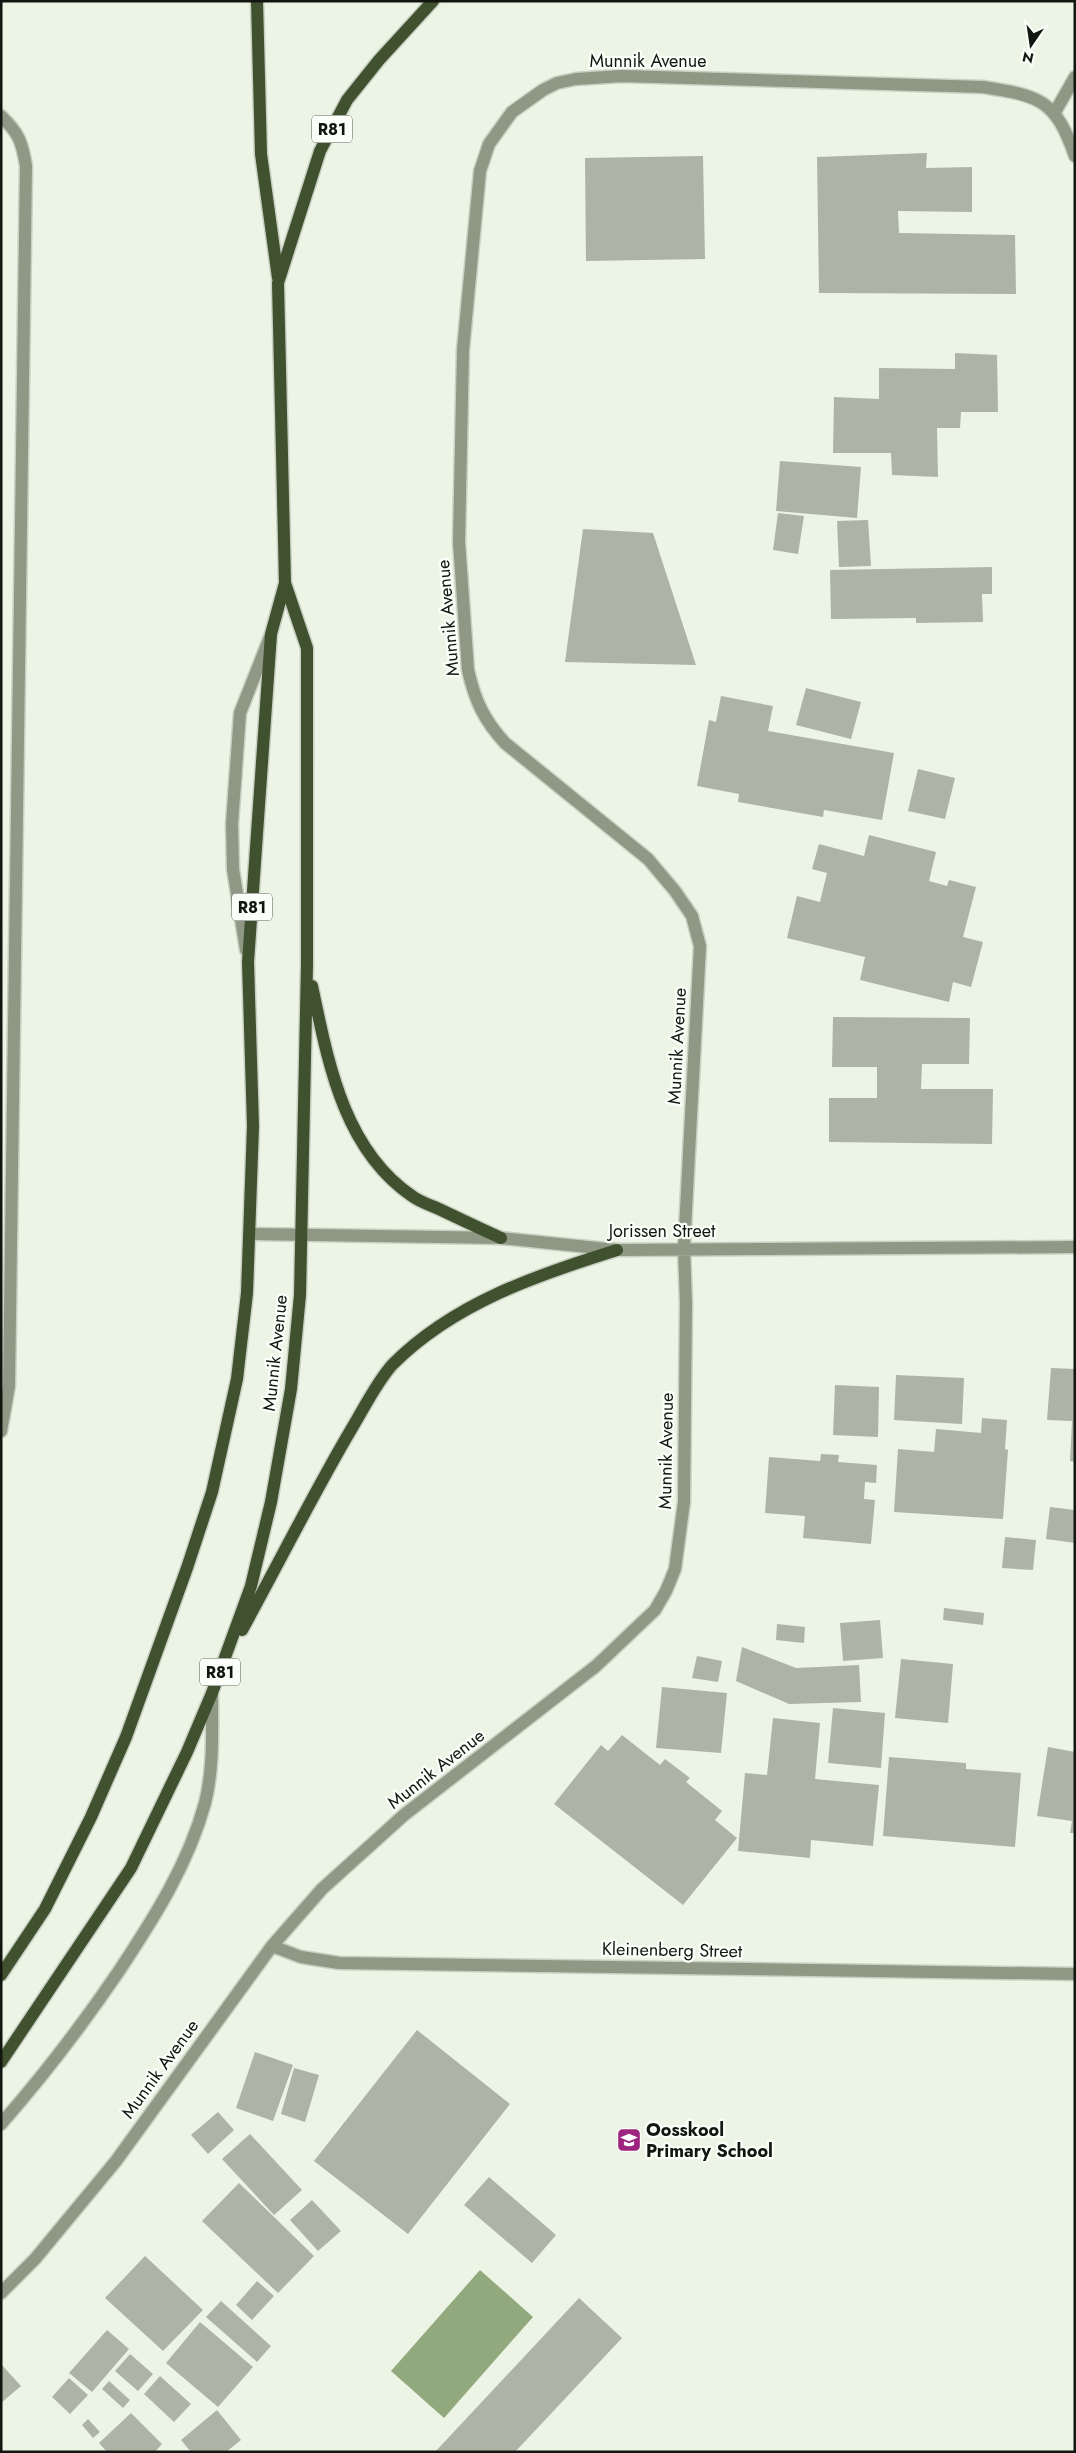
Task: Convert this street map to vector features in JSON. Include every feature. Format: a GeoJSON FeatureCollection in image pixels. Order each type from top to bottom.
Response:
{"type":"FeatureCollection","features":[{"type":"Feature","properties":{"kind":"main road"},"geometry":{"type":"LineString","coordinates":[[257,1],[261,154],[278,283]]}},
{"type":"Feature","properties":{"kind":"main road","name":"Munnik Avenue"},"geometry":{"type":"LineString","coordinates":[[1,2062],[131,1868],[187,1752],[212,1693],[251,1586],[271,1502],[290,1389],[300,1296],[307,964],[307,648],[285,583],[278,283],[320,151],[347,100],[379,60],[433,1]]}},
{"type":"Feature","properties":{"kind":"main road","name":"Munnik Avenue"},"geometry":{"type":"LineString","coordinates":[[1,1975],[45,1909],[91,1817],[126,1737],[187,1568],[212,1492],[237,1379],[248,1293],[253,1126],[248,962],[270,634],[285,583]]}},
{"type":"Feature","properties":{"kind":"main road"},"geometry":{"type":"LineString","coordinates":[[307,964],[328,1062],[343,1104],[364,1147],[384,1173],[413,1197],[501,1238]]}},
{"type":"Feature","properties":{"kind":"main road"},"geometry":{"type":"LineString","coordinates":[[222,1667],[338,1452],[392,1365],[443,1324],[482,1300],[569,1265],[617,1250]]}},
{"type":"Feature","properties":{"kind":"street","name":"Munnik Avenue"},"geometry":{"type":"LineString","coordinates":[[1,2293],[35,2259],[116,2162],[272,1946],[344,1867],[404,1816],[596,1666],[655,1610],[675,1569],[684,1502],[686,1303],[684,1248],[700,946],[692,916],[675,891],[648,859],[505,743],[488,724],[473,690],[468,670],[459,542],[463,350],[482,162],[489,144],[512,112],[543,90],[557,83],[576,79],[622,76],[983,87],[1019,93],[1037,99],[1055,112]]}},
{"type":"Feature","properties":{"kind":"street"},"geometry":{"type":"LineString","coordinates":[[1075,77],[1055,112],[1075,156]]}},
{"type":"Feature","properties":{"kind":"street"},"geometry":{"type":"LineString","coordinates":[[1,116],[16,131],[23,147],[26,166],[9,1376],[1,1431]]}},
{"type":"Feature","properties":{"kind":"street"},"geometry":{"type":"LineString","coordinates":[[248,962],[233,870],[232,824],[240,713],[270,634]]}},
{"type":"Feature","properties":{"kind":"street","name":"Jorissen Street"},"geometry":{"type":"LineString","coordinates":[[249,1234],[501,1238],[617,1250],[684,1248],[1075,1247]]}},
{"type":"Feature","properties":{"kind":"street"},"geometry":{"type":"LineString","coordinates":[[1,2124],[39,2080],[97,2003],[136,1945],[189,1851],[205,1801],[213,1749],[212,1693]]}},
{"type":"Feature","properties":{"kind":"street","name":"Kleinenberg Street"},"geometry":{"type":"LineString","coordinates":[[272,1946],[301,1957],[339,1963],[1075,1974]]}},
{"type":"Feature","properties":{"kind":"shaded area"},"geometry":{"type":"Polygon","coordinates":[[[480,2270],[533,2317],[444,2418],[391,2371],[480,2270]]]}},
{"type":"Feature","properties":{"kind":"building"},"geometry":{"type":"Polygon","coordinates":[[[927,153],[926,168],[972,167],[972,212],[898,211],[899,233],[1015,235],[1016,294],[819,293],[817,157],[927,153]]]}},
{"type":"Feature","properties":{"kind":"building"},"geometry":{"type":"Polygon","coordinates":[[[703,156],[705,259],[586,261],[585,158],[703,156]]]}},
{"type":"Feature","properties":{"kind":"building"},"geometry":{"type":"Polygon","coordinates":[[[955,353],[997,355],[998,412],[961,412],[960,428],[937,428],[938,477],[892,475],[891,453],[833,453],[834,397],[879,399],[879,368],[955,369],[955,353]]]}},
{"type":"Feature","properties":{"kind":"building"},"geometry":{"type":"Polygon","coordinates":[[[780,461],[861,467],[857,518],[776,511],[780,461]]]}},
{"type":"Feature","properties":{"kind":"building"},"geometry":{"type":"Polygon","coordinates":[[[778,513],[804,516],[798,554],[773,550],[778,513]]]}},
{"type":"Feature","properties":{"kind":"building"},"geometry":{"type":"Polygon","coordinates":[[[868,520],[871,566],[839,567],[837,521],[868,520]]]}},
{"type":"Feature","properties":{"kind":"building"},"geometry":{"type":"Polygon","coordinates":[[[583,529],[653,533],[696,665],[565,662],[583,529]]]}},
{"type":"Feature","properties":{"kind":"building"},"geometry":{"type":"Polygon","coordinates":[[[992,567],[992,594],[982,594],[983,622],[916,623],[916,618],[831,619],[830,570],[992,567]]]}},
{"type":"Feature","properties":{"kind":"building"},"geometry":{"type":"Polygon","coordinates":[[[806,688],[861,702],[851,739],[796,725],[806,688]]]}},
{"type":"Feature","properties":{"kind":"building"},"geometry":{"type":"Polygon","coordinates":[[[721,696],[773,706],[768,731],[894,753],[882,820],[824,810],[823,817],[738,802],[739,794],[697,786],[709,720],[716,722],[721,696]]]}},
{"type":"Feature","properties":{"kind":"building"},"geometry":{"type":"Polygon","coordinates":[[[918,769],[955,778],[945,819],[908,811],[918,769]]]}},
{"type":"Feature","properties":{"kind":"building"},"geometry":{"type":"Polygon","coordinates":[[[869,835],[936,852],[929,881],[947,886],[949,880],[976,887],[963,937],[983,942],[971,987],[953,982],[949,1002],[860,980],[865,957],[787,938],[797,896],[820,902],[827,873],[812,869],[819,844],[864,856],[869,835]]]}},
{"type":"Feature","properties":{"kind":"building"},"geometry":{"type":"Polygon","coordinates":[[[833,1017],[970,1018],[969,1064],[922,1064],[921,1089],[993,1089],[992,1144],[829,1142],[829,1098],[877,1098],[877,1067],[832,1067],[833,1017]]]}},
{"type":"Feature","properties":{"kind":"building"},"geometry":{"type":"Polygon","coordinates":[[[1051,1368],[1075,1369],[1075,1462],[1070,1461],[1072,1421],[1047,1420],[1051,1368]]]}},
{"type":"Feature","properties":{"kind":"building"},"geometry":{"type":"Polygon","coordinates":[[[896,1375],[964,1378],[962,1424],[894,1420],[896,1375]]]}},
{"type":"Feature","properties":{"kind":"building"},"geometry":{"type":"Polygon","coordinates":[[[835,1385],[879,1387],[878,1437],[833,1435],[835,1385]]]}},
{"type":"Feature","properties":{"kind":"building"},"geometry":{"type":"Polygon","coordinates":[[[982,1418],[1007,1420],[1005,1449],[1008,1450],[1003,1519],[894,1512],[898,1449],[934,1452],[936,1429],[981,1433],[982,1418]]]}},
{"type":"Feature","properties":{"kind":"building"},"geometry":{"type":"Polygon","coordinates":[[[821,1454],[839,1455],[838,1462],[877,1465],[876,1483],[865,1482],[864,1499],[875,1500],[871,1544],[803,1538],[805,1516],[765,1513],[769,1457],[820,1461],[821,1454]]]}},
{"type":"Feature","properties":{"kind":"building"},"geometry":{"type":"Polygon","coordinates":[[[1050,1507],[1075,1510],[1075,1543],[1046,1539],[1050,1507]]]}},
{"type":"Feature","properties":{"kind":"building"},"geometry":{"type":"Polygon","coordinates":[[[1005,1537],[1036,1540],[1033,1570],[1002,1568],[1005,1537]]]}},
{"type":"Feature","properties":{"kind":"building"},"geometry":{"type":"Polygon","coordinates":[[[944,1608],[984,1613],[983,1625],[943,1620],[944,1608]]]}},
{"type":"Feature","properties":{"kind":"building"},"geometry":{"type":"Polygon","coordinates":[[[880,1620],[883,1658],[843,1661],[840,1623],[880,1620]]]}},
{"type":"Feature","properties":{"kind":"building"},"geometry":{"type":"Polygon","coordinates":[[[777,1624],[805,1627],[804,1643],[776,1640],[777,1624]]]}},
{"type":"Feature","properties":{"kind":"building"},"geometry":{"type":"Polygon","coordinates":[[[742,1647],[796,1668],[859,1665],[861,1702],[789,1704],[736,1681],[742,1647]]]}},
{"type":"Feature","properties":{"kind":"building"},"geometry":{"type":"Polygon","coordinates":[[[697,1656],[722,1661],[718,1682],[692,1678],[697,1656]]]}},
{"type":"Feature","properties":{"kind":"building"},"geometry":{"type":"Polygon","coordinates":[[[901,1659],[953,1664],[948,1723],[895,1718],[901,1659]]]}},
{"type":"Feature","properties":{"kind":"building"},"geometry":{"type":"Polygon","coordinates":[[[662,1687],[727,1693],[721,1753],[656,1748],[662,1687]]]}},
{"type":"Feature","properties":{"kind":"building"},"geometry":{"type":"Polygon","coordinates":[[[833,1708],[885,1713],[881,1768],[828,1763],[833,1708]]]}},
{"type":"Feature","properties":{"kind":"building"},"geometry":{"type":"Polygon","coordinates":[[[773,1718],[820,1723],[815,1779],[879,1785],[873,1846],[811,1840],[810,1858],[738,1851],[745,1773],[767,1775],[773,1718]]]}},
{"type":"Feature","properties":{"kind":"building"},"geometry":{"type":"Polygon","coordinates":[[[622,1735],[660,1765],[665,1759],[690,1778],[686,1782],[722,1811],[715,1820],[737,1838],[683,1905],[554,1804],[601,1745],[608,1751],[622,1735]]]}},
{"type":"Feature","properties":{"kind":"building"},"geometry":{"type":"Polygon","coordinates":[[[1048,1747],[1075,1752],[1075,1833],[1070,1833],[1072,1821],[1037,1816],[1048,1747]]]}},
{"type":"Feature","properties":{"kind":"building"},"geometry":{"type":"Polygon","coordinates":[[[889,1757],[966,1763],[966,1769],[1021,1773],[1015,1847],[883,1836],[889,1757]]]}},
{"type":"Feature","properties":{"kind":"building"},"geometry":{"type":"Polygon","coordinates":[[[417,2030],[510,2104],[408,2234],[314,2161],[417,2030]]]}},
{"type":"Feature","properties":{"kind":"building"},"geometry":{"type":"Polygon","coordinates":[[[255,2052],[293,2065],[273,2121],[236,2108],[255,2052]]]}},
{"type":"Feature","properties":{"kind":"building"},"geometry":{"type":"Polygon","coordinates":[[[294,2068],[319,2075],[305,2122],[281,2114],[294,2068]]]}},
{"type":"Feature","properties":{"kind":"building"},"geometry":{"type":"Polygon","coordinates":[[[218,2112],[234,2130],[208,2154],[191,2135],[218,2112]]]}},
{"type":"Feature","properties":{"kind":"building"},"geometry":{"type":"Polygon","coordinates":[[[250,2134],[302,2190],[274,2215],[222,2159],[250,2134]]]}},
{"type":"Feature","properties":{"kind":"building"},"geometry":{"type":"Polygon","coordinates":[[[489,2177],[556,2235],[532,2263],[464,2205],[489,2177]]]}},
{"type":"Feature","properties":{"kind":"building"},"geometry":{"type":"Polygon","coordinates":[[[239,2183],[314,2256],[278,2293],[202,2221],[239,2183]]]}},
{"type":"Feature","properties":{"kind":"building"},"geometry":{"type":"Polygon","coordinates":[[[312,2200],[341,2231],[318,2251],[290,2220],[312,2200]]]}},
{"type":"Feature","properties":{"kind":"building"},"geometry":{"type":"Polygon","coordinates":[[[145,2256],[203,2310],[163,2351],[105,2298],[145,2256]]]}},
{"type":"Feature","properties":{"kind":"building"},"geometry":{"type":"Polygon","coordinates":[[[257,2281],[274,2296],[252,2320],[236,2305],[257,2281]]]}},
{"type":"Feature","properties":{"kind":"building"},"geometry":{"type":"Polygon","coordinates":[[[579,2298],[622,2338],[515,2452],[435,2452],[579,2298]]]}},
{"type":"Feature","properties":{"kind":"building"},"geometry":{"type":"Polygon","coordinates":[[[221,2301],[271,2346],[257,2362],[206,2317],[221,2301]]]}},
{"type":"Feature","properties":{"kind":"building"},"geometry":{"type":"Polygon","coordinates":[[[200,2322],[253,2367],[218,2407],[166,2363],[200,2322]]]}},
{"type":"Feature","properties":{"kind":"building"},"geometry":{"type":"Polygon","coordinates":[[[107,2330],[129,2349],[92,2392],[69,2373],[107,2330]]]}},
{"type":"Feature","properties":{"kind":"building"},"geometry":{"type":"Polygon","coordinates":[[[130,2354],[153,2374],[138,2391],[115,2371],[130,2354]]]}},
{"type":"Feature","properties":{"kind":"building"},"geometry":{"type":"Polygon","coordinates":[[[1,2364],[21,2386],[1,2403],[1,2364]]]}},
{"type":"Feature","properties":{"kind":"building"},"geometry":{"type":"Polygon","coordinates":[[[160,2376],[191,2404],[174,2422],[144,2394],[160,2376]]]}},
{"type":"Feature","properties":{"kind":"building"},"geometry":{"type":"Polygon","coordinates":[[[69,2378],[88,2395],[70,2414],[52,2397],[69,2378]]]}},
{"type":"Feature","properties":{"kind":"building"},"geometry":{"type":"Polygon","coordinates":[[[109,2381],[130,2400],[123,2408],[102,2389],[109,2381]]]}},
{"type":"Feature","properties":{"kind":"building"},"geometry":{"type":"Polygon","coordinates":[[[217,2410],[241,2440],[226,2452],[191,2452],[181,2440],[217,2410]]]}},
{"type":"Feature","properties":{"kind":"building"},"geometry":{"type":"Polygon","coordinates":[[[131,2413],[162,2444],[155,2452],[107,2452],[99,2443],[131,2413]]]}},
{"type":"Feature","properties":{"kind":"building"},"geometry":{"type":"Polygon","coordinates":[[[88,2419],[100,2432],[93,2438],[82,2425],[88,2419]]]}},
{"type":"Feature","properties":{"kind":"place","name":"Oosskool Primary School"},"geometry":{"type":"Point","coordinates":[629,2140]}}]}
